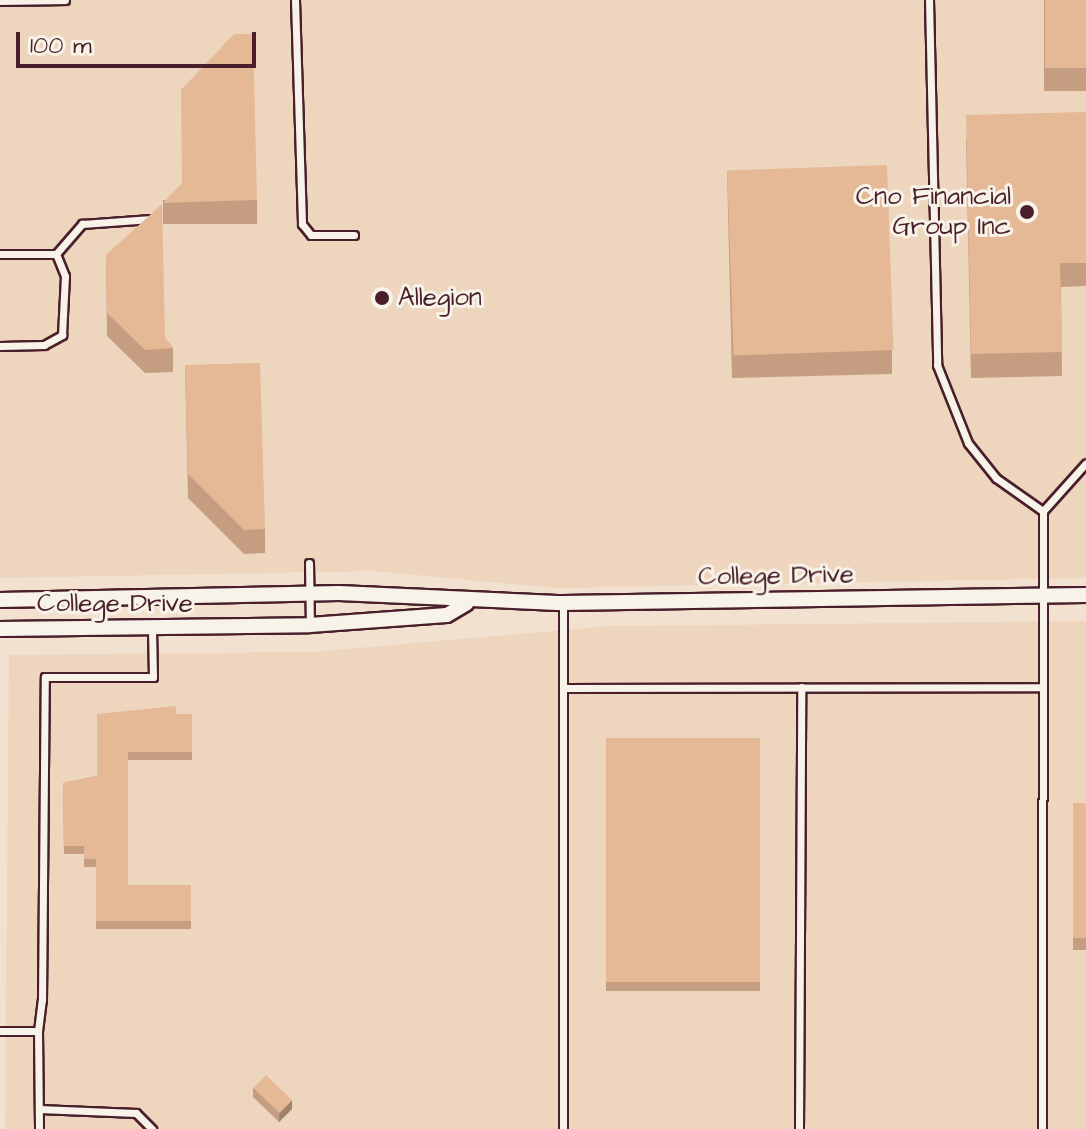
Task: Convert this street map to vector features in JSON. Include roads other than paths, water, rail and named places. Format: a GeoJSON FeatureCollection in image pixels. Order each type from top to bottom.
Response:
{"type":"FeatureCollection","features":[{"type":"Feature","properties":{"kind":"street","name":"College Drive"},"geometry":{"type":"LineString","coordinates":[[0,600],[310,593],[446,596],[467,603],[563,603],[1086,595]]}},
{"type":"Feature","properties":{"kind":"street","name":"College Drive"},"geometry":{"type":"LineString","coordinates":[[0,629],[310,625],[447,615],[467,603]]}},
{"type":"Feature","properties":{"kind":"lane"},"geometry":{"type":"LineString","coordinates":[[0,1],[65,0]]}},
{"type":"Feature","properties":{"kind":"lane"},"geometry":{"type":"LineString","coordinates":[[295,0],[302,224],[311,235],[354,235]]}},
{"type":"Feature","properties":{"kind":"lane"},"geometry":{"type":"LineString","coordinates":[[929,0],[937,365],[968,443],[996,478],[1043,511]]}},
{"type":"Feature","properties":{"kind":"lane"},"geometry":{"type":"LineString","coordinates":[[0,254],[56,254],[82,224],[153,219]]}},
{"type":"Feature","properties":{"kind":"lane"},"geometry":{"type":"LineString","coordinates":[[0,346],[44,345],[62,335],[65,276],[56,254]]}},
{"type":"Feature","properties":{"kind":"lane"},"geometry":{"type":"LineString","coordinates":[[1042,1129],[1039,596],[1043,511],[1086,463]]}},
{"type":"Feature","properties":{"kind":"lane"},"geometry":{"type":"LineString","coordinates":[[309,563],[310,625]]}},
{"type":"Feature","properties":{"kind":"lane"},"geometry":{"type":"LineString","coordinates":[[563,603],[563,1129]]}},
{"type":"Feature","properties":{"kind":"lane"},"geometry":{"type":"LineString","coordinates":[[39,1129],[45,677],[153,677],[152,629]]}},
{"type":"Feature","properties":{"kind":"lane"},"geometry":{"type":"LineString","coordinates":[[799,1129],[801,687]]}},
{"type":"Feature","properties":{"kind":"lane"},"geometry":{"type":"LineString","coordinates":[[563,688],[1039,687]]}},
{"type":"Feature","properties":{"kind":"lane"},"geometry":{"type":"LineString","coordinates":[[0,1031],[38,1031]]}},
{"type":"Feature","properties":{"kind":"lane"},"geometry":{"type":"LineString","coordinates":[[39,1109],[136,1113],[152,1129]]}},
{"type":"Feature","properties":{"kind":"place","name":"Cno Financial Group Inc"},"geometry":{"type":"Point","coordinates":[1027,212]}},
{"type":"Feature","properties":{"kind":"place","name":"Allegion"},"geometry":{"type":"Point","coordinates":[382,298]}}]}
